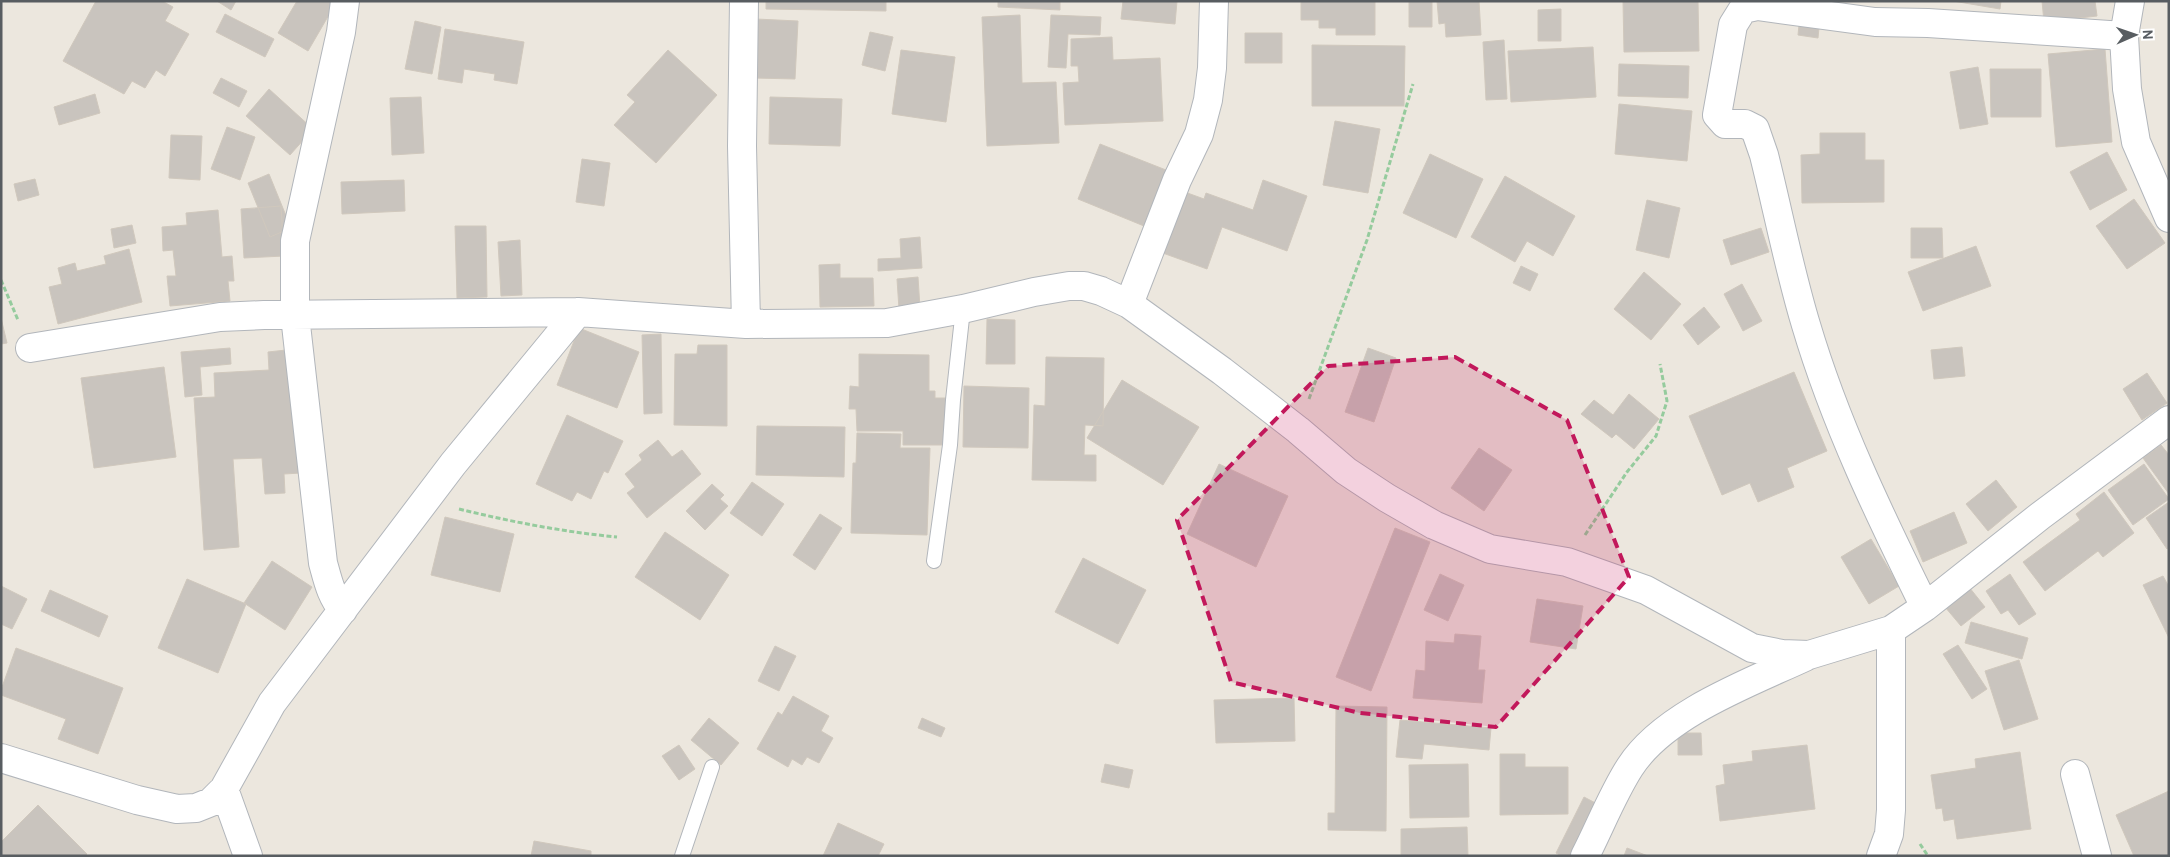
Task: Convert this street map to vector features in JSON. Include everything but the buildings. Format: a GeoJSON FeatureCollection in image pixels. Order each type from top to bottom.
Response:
{"type":"FeatureCollection","features":[{"type":"Feature","properties":{"kind":"street"},"geometry":{"type":"LineString","coordinates":[[343,610],[335,601],[324,563],[295,316],[295,241],[341,32],[345,1]]}},
{"type":"Feature","properties":{"kind":"street"},"geometry":{"type":"LineString","coordinates":[[744,1],[742,146],[746,324]]}},
{"type":"Feature","properties":{"kind":"street"},"geometry":{"type":"LineString","coordinates":[[2130,1],[2124,36],[2127,89],[2136,142],[2169,218]]}},
{"type":"Feature","properties":{"kind":"street"},"geometry":{"type":"LineString","coordinates":[[1129,304],[1177,180],[1199,134],[1208,100],[1212,68],[1212,5]]}},
{"type":"Feature","properties":{"kind":"street"},"geometry":{"type":"LineString","coordinates":[[1925,607],[1880,516],[1827,387],[1805,323],[1764,155],[1755,129],[1745,124],[1725,124],[1718,115],[1734,25],[1743,9],[1757,6],[1875,22],[1928,23],[2124,36]]}},
{"type":"Feature","properties":{"kind":"street"},"geometry":{"type":"LineString","coordinates":[[30,348],[220,317],[578,312],[746,324],[887,323],[963,309],[1034,292],[1069,286],[1084,286],[1101,291],[1129,304],[1222,371],[1298,430],[1346,471],[1387,498],[1434,525],[1490,549],[1567,562],[1646,590],[1752,648],[1782,654],[1809,655]]}},
{"type":"Feature","properties":{"kind":"street"},"geometry":{"type":"LineString","coordinates":[[1,758],[136,800],[177,809],[203,806],[211,802],[224,788],[272,703],[424,501],[578,312]]}},
{"type":"Feature","properties":{"kind":"street"},"geometry":{"type":"LineString","coordinates":[[1585,856],[1630,767],[1673,723],[1716,699],[1809,655],[1891,630],[1925,607],[2040,516],[2169,420]]}},
{"type":"Feature","properties":{"kind":"street"},"geometry":{"type":"LineString","coordinates":[[1881,856],[1889,834],[1891,810],[1891,630]]}},
{"type":"Feature","properties":{"kind":"street"},"geometry":{"type":"LineString","coordinates":[[2075,774],[2098,856]]}},
{"type":"Feature","properties":{"kind":"street"},"geometry":{"type":"LineString","coordinates":[[224,788],[248,856]]}},
{"type":"Feature","properties":{"kind":"lane"},"geometry":{"type":"LineString","coordinates":[[934,561],[950,445],[963,309]]}},
{"type":"Feature","properties":{"kind":"lane"},"geometry":{"type":"LineString","coordinates":[[682,856],[712,767]]}},
{"type":"Feature","properties":{"kind":"path"},"geometry":{"type":"LineString","coordinates":[[1298,430],[1367,240],[1413,84]]}},
{"type":"Feature","properties":{"kind":"path"},"geometry":{"type":"LineString","coordinates":[[1,280],[30,348]]}},
{"type":"Feature","properties":{"kind":"path"},"geometry":{"type":"LineString","coordinates":[[1567,562],[1627,472],[1656,436],[1667,401],[1660,364]]}},
{"type":"Feature","properties":{"kind":"path"},"geometry":{"type":"LineString","coordinates":[[424,501],[574,533],[618,537]]}},
{"type":"Feature","properties":{"kind":"highlighted area"},"geometry":{"type":"Polygon","coordinates":[[[1455,357],[1567,420],[1629,577],[1496,727],[1360,713],[1231,682],[1177,520],[1328,366],[1455,357]]]}}]}
